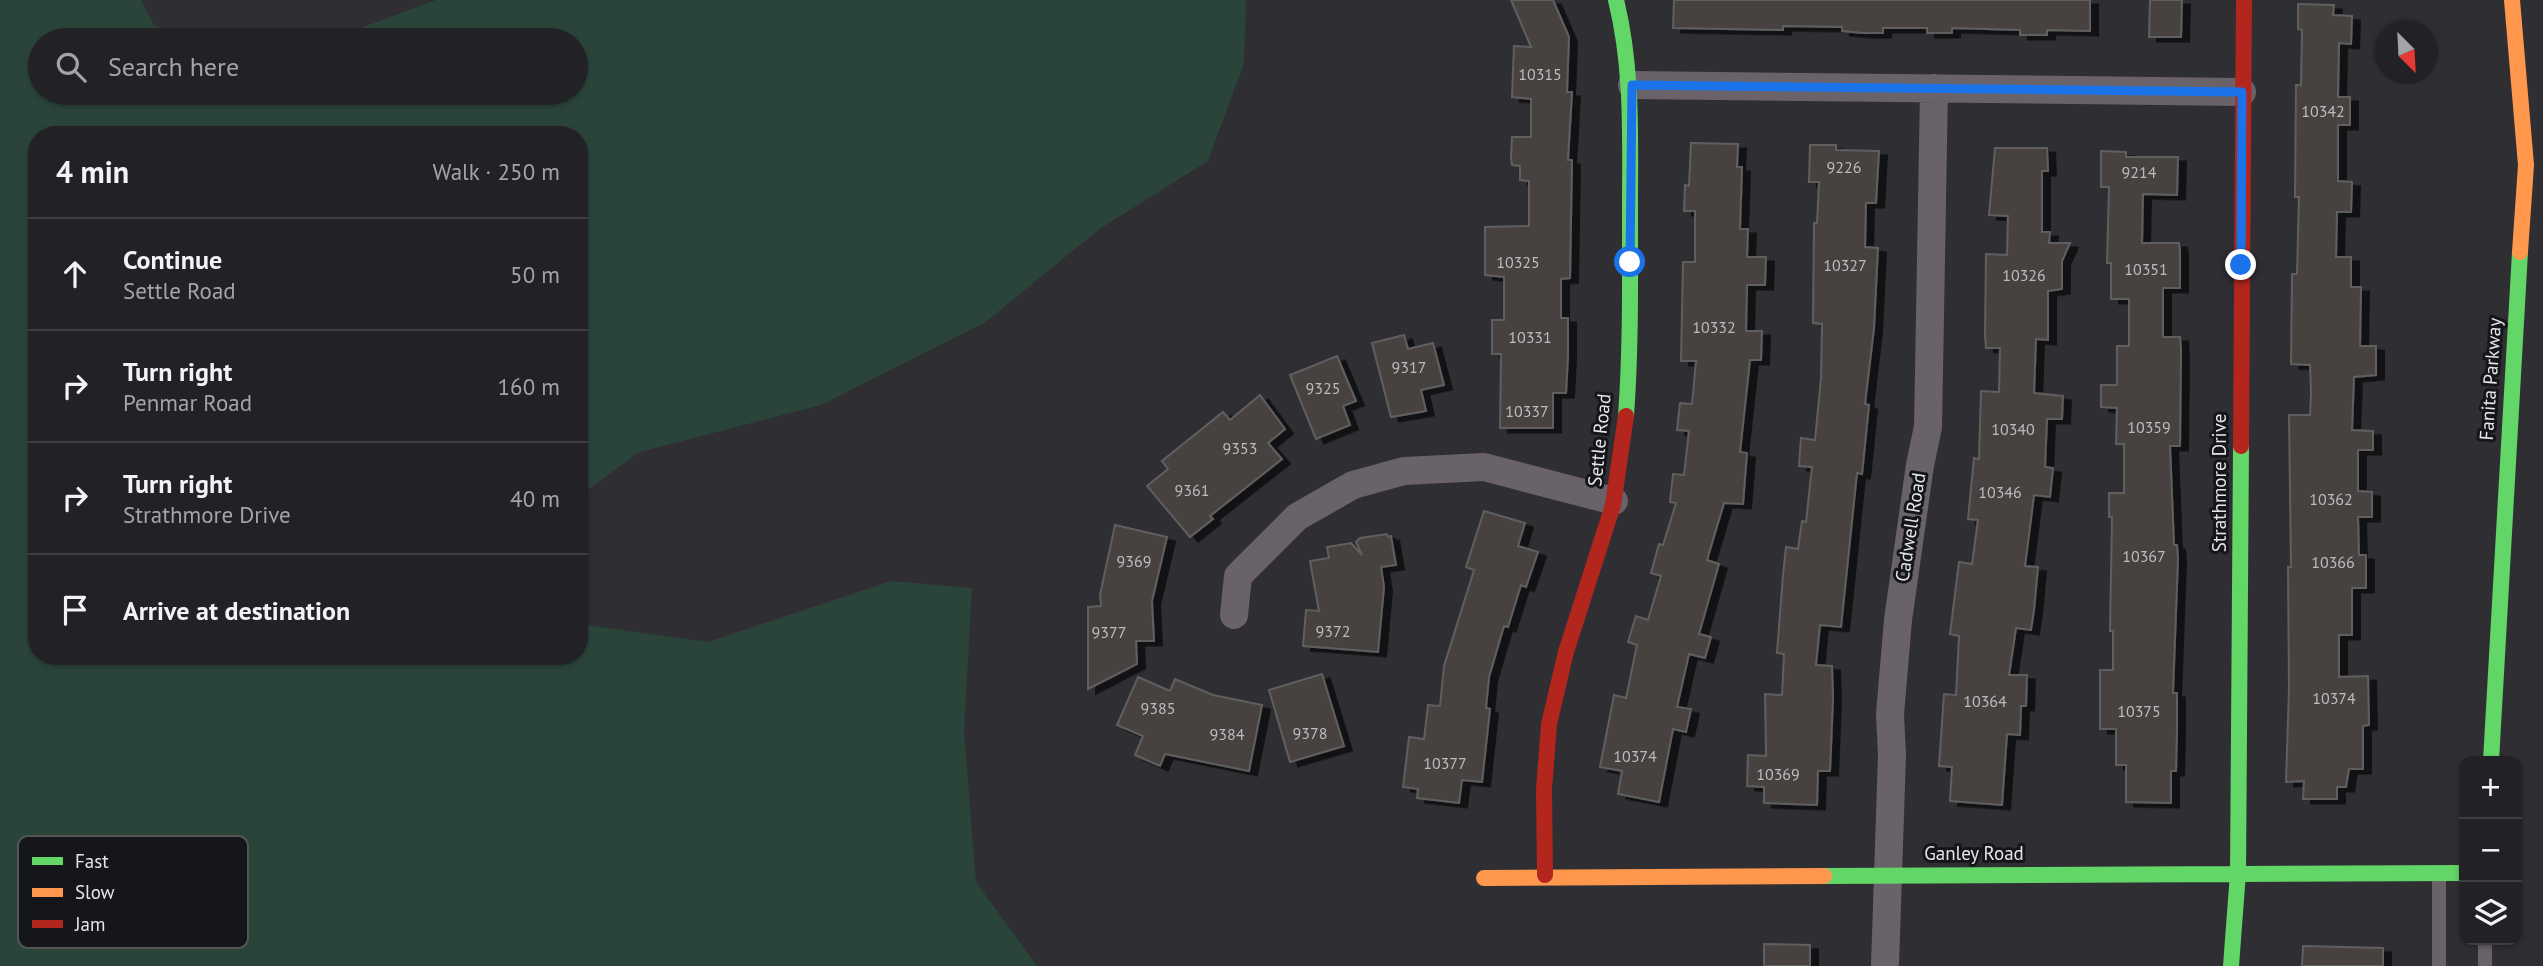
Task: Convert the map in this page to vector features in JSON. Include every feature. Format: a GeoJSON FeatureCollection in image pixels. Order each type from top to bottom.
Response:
{"type":"FeatureCollection","features":[{"type":"Feature","properties":{"kind":"street","name":"Settle Road"},"geometry":{"type":"LineString","coordinates":[[1545,875],[1543,758],[1553,699],[1603,547],[1614,501],[1629,350],[1632,85],[1625,29],[1616,0]]}},
{"type":"Feature","properties":{"kind":"street","name":"Strathmore Drive"},"geometry":{"type":"LineString","coordinates":[[2231,966],[2238,873],[2244,0]]}},
{"type":"Feature","properties":{"kind":"street","name":"Fanita Parkway"},"geometry":{"type":"LineString","coordinates":[[2491,756],[2506,458],[2526,165],[2512,0]]}},
{"type":"Feature","properties":{"kind":"street"},"geometry":{"type":"LineString","coordinates":[[1632,85],[2242,92]]}},
{"type":"Feature","properties":{"kind":"street","name":"Cadwell Road"},"geometry":{"type":"LineString","coordinates":[[1885,966],[1890,714],[1898,620],[1928,427],[1934,88]]}},
{"type":"Feature","properties":{"kind":"street"},"geometry":{"type":"LineString","coordinates":[[1234,615],[1238,576],[1297,517],[1353,485],[1404,471],[1484,467],[1614,501]]}},
{"type":"Feature","properties":{"kind":"street","name":"Ganley Road"},"geometry":{"type":"LineString","coordinates":[[1484,878],[1545,875],[2459,873]]}},
{"type":"Feature","properties":{"kind":"lane"},"geometry":{"type":"LineString","coordinates":[[2523,134],[2543,134]]}},
{"type":"Feature","properties":{"kind":"lane"},"geometry":{"type":"LineString","coordinates":[[2526,165],[2543,164]]}},
{"type":"Feature","properties":{"kind":"lane"},"geometry":{"type":"LineString","coordinates":[[2439,873],[2440,966]]}},
{"type":"Feature","properties":{"kind":"lane"},"geometry":{"type":"LineString","coordinates":[[2485,945],[2485,966]]}},
{"type":"Feature","properties":{"kind":"green space"},"geometry":{"type":"Polygon","coordinates":[[[0,0],[141,0],[154,25],[163,28],[28,28],[28,105],[588,105],[588,28],[360,28],[436,0],[1246,0],[1244,63],[1208,161],[1101,228],[984,323],[821,405],[640,452],[588,490],[588,126],[28,126],[28,665],[588,665],[588,625],[708,642],[891,581],[972,588],[964,731],[976,882],[1037,966],[0,966],[0,0]]]}},
{"type":"Feature","properties":{"kind":"building"},"geometry":{"type":"Polygon","coordinates":[[[1511,0],[1553,0],[1569,37],[1567,92],[1572,92],[1568,160],[1572,160],[1570,278],[1561,279],[1561,318],[1568,318],[1568,356],[1566,393],[1553,393],[1553,428],[1500,428],[1501,354],[1492,354],[1492,320],[1504,320],[1504,277],[1485,275],[1485,227],[1529,226],[1529,181],[1520,180],[1520,166],[1512,165],[1511,157],[1512,137],[1531,137],[1531,99],[1512,97],[1514,46],[1531,47],[1511,0]]]}},
{"type":"Feature","properties":{"kind":"building"},"geometry":{"type":"Polygon","coordinates":[[[1674,0],[2090,0],[2090,31],[2047,30],[2047,35],[2020,35],[2020,30],[1952,28],[1952,33],[1927,33],[1927,28],[1883,28],[1883,33],[1863,33],[1842,31],[1842,27],[1783,26],[1783,30],[1673,28],[1674,0]]]}},
{"type":"Feature","properties":{"kind":"building"},"geometry":{"type":"Polygon","coordinates":[[[2150,0],[2182,0],[2181,37],[2149,37],[2150,0]]]}},
{"type":"Feature","properties":{"kind":"building"},"geometry":{"type":"Polygon","coordinates":[[[2298,4],[2334,5],[2333,15],[2352,16],[2351,44],[2339,43],[2338,97],[2350,97],[2350,125],[2338,125],[2338,181],[2352,182],[2351,212],[2337,212],[2336,257],[2351,257],[2351,287],[2361,287],[2360,346],[2376,346],[2376,375],[2354,377],[2352,430],[2373,431],[2373,450],[2358,450],[2358,491],[2372,492],[2372,517],[2358,517],[2359,555],[2366,555],[2366,588],[2352,588],[2352,635],[2339,635],[2339,677],[2368,676],[2369,725],[2363,726],[2363,769],[2349,769],[2346,787],[2337,787],[2337,799],[2303,799],[2304,781],[2286,782],[2289,688],[2288,567],[2291,567],[2289,415],[2310,415],[2311,393],[2310,365],[2291,364],[2292,274],[2297,274],[2299,197],[2295,197],[2296,85],[2301,85],[2302,30],[2298,29],[2298,4]]]}},
{"type":"Feature","properties":{"kind":"building"},"geometry":{"type":"Polygon","coordinates":[[[1691,143],[1738,144],[1737,167],[1742,167],[1740,229],[1748,229],[1747,257],[1766,257],[1765,285],[1747,285],[1746,331],[1762,331],[1761,360],[1750,360],[1740,452],[1747,453],[1743,504],[1724,503],[1707,560],[1719,564],[1699,634],[1711,637],[1705,658],[1689,654],[1677,707],[1691,709],[1686,732],[1673,729],[1659,802],[1618,794],[1622,771],[1600,767],[1614,695],[1626,698],[1637,645],[1628,642],[1636,616],[1648,620],[1661,576],[1651,573],[1659,544],[1663,545],[1676,503],[1670,502],[1673,474],[1684,475],[1689,431],[1677,430],[1680,403],[1692,404],[1696,361],[1681,361],[1683,262],[1695,262],[1695,211],[1684,211],[1685,185],[1689,186],[1691,143]]]}},
{"type":"Feature","properties":{"kind":"building"},"geometry":{"type":"Polygon","coordinates":[[[1810,145],[1836,145],[1836,150],[1879,151],[1876,203],[1866,203],[1865,247],[1878,248],[1874,328],[1865,404],[1869,405],[1862,474],[1857,473],[1841,627],[1820,625],[1816,665],[1832,666],[1833,698],[1830,771],[1818,771],[1817,805],[1764,803],[1764,787],[1747,786],[1748,755],[1766,756],[1765,694],[1782,695],[1784,654],[1777,653],[1786,547],[1798,549],[1802,521],[1806,522],[1812,467],[1799,466],[1801,438],[1815,440],[1821,378],[1822,324],[1813,323],[1814,223],[1817,223],[1819,182],[1809,182],[1810,145]]]}},
{"type":"Feature","properties":{"kind":"building"},"geometry":{"type":"Polygon","coordinates":[[[1995,148],[2047,148],[2048,171],[2042,171],[2042,232],[2050,232],[2049,243],[2070,243],[2062,261],[2062,289],[2048,291],[2048,340],[2036,339],[2034,393],[2063,396],[2062,419],[2047,419],[2045,467],[2053,468],[2050,497],[2034,495],[2025,566],[2038,567],[2034,610],[2031,630],[2016,628],[2009,675],[2027,675],[2026,706],[2021,706],[2020,735],[2007,734],[2002,805],[1950,801],[1952,767],[1939,766],[1944,694],[1956,695],[1959,636],[1950,634],[1959,562],[1972,564],[1978,520],[1968,519],[1974,458],[1979,459],[1981,391],[1999,392],[2000,348],[1986,348],[1985,335],[1986,254],[2007,255],[2008,216],[1989,215],[1995,148]]]}},
{"type":"Feature","properties":{"kind":"building"},"geometry":{"type":"Polygon","coordinates":[[[2101,151],[2126,152],[2126,157],[2178,157],[2177,195],[2143,194],[2142,243],[2179,243],[2180,250],[2180,288],[2163,288],[2163,337],[2180,337],[2181,350],[2180,446],[2170,446],[2174,545],[2177,545],[2178,558],[2173,693],[2177,693],[2176,771],[2171,771],[2171,803],[2126,802],[2126,765],[2116,765],[2116,729],[2100,729],[2100,670],[2113,670],[2113,631],[2110,631],[2112,517],[2109,517],[2109,493],[2124,493],[2124,444],[2116,444],[2117,408],[2101,407],[2101,385],[2117,385],[2117,346],[2129,346],[2129,299],[2111,299],[2111,263],[2107,263],[2109,187],[2101,187],[2101,151]]]}},
{"type":"Feature","properties":{"kind":"building"},"geometry":{"type":"Polygon","coordinates":[[[1404,335],[1408,349],[1433,343],[1444,385],[1421,390],[1426,411],[1391,417],[1372,343],[1404,335]]]}},
{"type":"Feature","properties":{"kind":"building"},"geometry":{"type":"Polygon","coordinates":[[[1337,356],[1356,401],[1343,406],[1350,425],[1316,439],[1290,375],[1337,356]]]}},
{"type":"Feature","properties":{"kind":"building"},"geometry":{"type":"Polygon","coordinates":[[[1260,395],[1285,429],[1268,443],[1282,459],[1210,516],[1213,519],[1190,537],[1147,486],[1168,469],[1162,461],[1223,412],[1230,420],[1260,395]]]}},
{"type":"Feature","properties":{"kind":"building"},"geometry":{"type":"Polygon","coordinates":[[[1484,511],[1525,523],[1518,546],[1538,552],[1526,587],[1521,585],[1508,627],[1504,626],[1489,677],[1486,708],[1490,709],[1482,782],[1462,780],[1459,803],[1417,798],[1418,789],[1403,787],[1409,737],[1424,739],[1428,705],[1440,706],[1444,666],[1474,570],[1466,567],[1484,511]]]}},
{"type":"Feature","properties":{"kind":"building"},"geometry":{"type":"Polygon","coordinates":[[[1115,525],[1167,537],[1152,601],[1154,641],[1136,641],[1137,664],[1088,689],[1088,607],[1101,606],[1100,595],[1115,525]]]}},
{"type":"Feature","properties":{"kind":"building"},"geometry":{"type":"Polygon","coordinates":[[[1387,534],[1388,537],[1391,536],[1396,565],[1381,567],[1384,587],[1378,652],[1303,646],[1306,610],[1319,611],[1310,561],[1329,558],[1327,547],[1351,543],[1362,555],[1356,542],[1360,538],[1387,534]]]}},
{"type":"Feature","properties":{"kind":"building"},"geometry":{"type":"Polygon","coordinates":[[[1322,674],[1344,746],[1290,762],[1269,690],[1322,674]]]}},
{"type":"Feature","properties":{"kind":"building"},"geometry":{"type":"Polygon","coordinates":[[[1138,677],[1170,691],[1175,679],[1213,695],[1262,705],[1249,771],[1165,754],[1160,766],[1135,755],[1143,736],[1117,725],[1138,677]]]}},
{"type":"Feature","properties":{"kind":"building"},"geometry":{"type":"Polygon","coordinates":[[[1764,944],[1810,945],[1810,966],[1764,966],[1764,944]]]}},
{"type":"Feature","properties":{"kind":"building"},"geometry":{"type":"Polygon","coordinates":[[[2303,946],[2383,948],[2383,966],[2302,966],[2303,946]]]}},
{"type":"Feature","properties":{"kind":"traffic: fast"},"geometry":{"type":"LineString","coordinates":[[1616,0],[1628,77],[1630,129],[1630,312],[1626,416]]}},
{"type":"Feature","properties":{"kind":"traffic: fast"},"geometry":{"type":"LineString","coordinates":[[2491,756],[2520,252]]}},
{"type":"Feature","properties":{"kind":"traffic: fast"},"geometry":{"type":"LineString","coordinates":[[2231,966],[2238,873],[2241,446]]}},
{"type":"Feature","properties":{"kind":"traffic: fast"},"geometry":{"type":"LineString","coordinates":[[1824,876],[2459,873]]}},
{"type":"Feature","properties":{"kind":"traffic: slow"},"geometry":{"type":"LineString","coordinates":[[2512,0],[2526,165],[2520,252]]}},
{"type":"Feature","properties":{"kind":"traffic: slow"},"geometry":{"type":"LineString","coordinates":[[1484,878],[1824,876]]}},
{"type":"Feature","properties":{"kind":"traffic: jam"},"geometry":{"type":"LineString","coordinates":[[2241,446],[2244,0]]}},
{"type":"Feature","properties":{"kind":"traffic: jam"},"geometry":{"type":"LineString","coordinates":[[1545,875],[1544,789],[1549,724],[1566,652],[1613,505],[1626,416]]}},
{"type":"Feature","properties":{"kind":"route"},"geometry":{"type":"LineString","coordinates":[[1630,262],[1632,85],[2242,92],[2241,265]]}}]}
